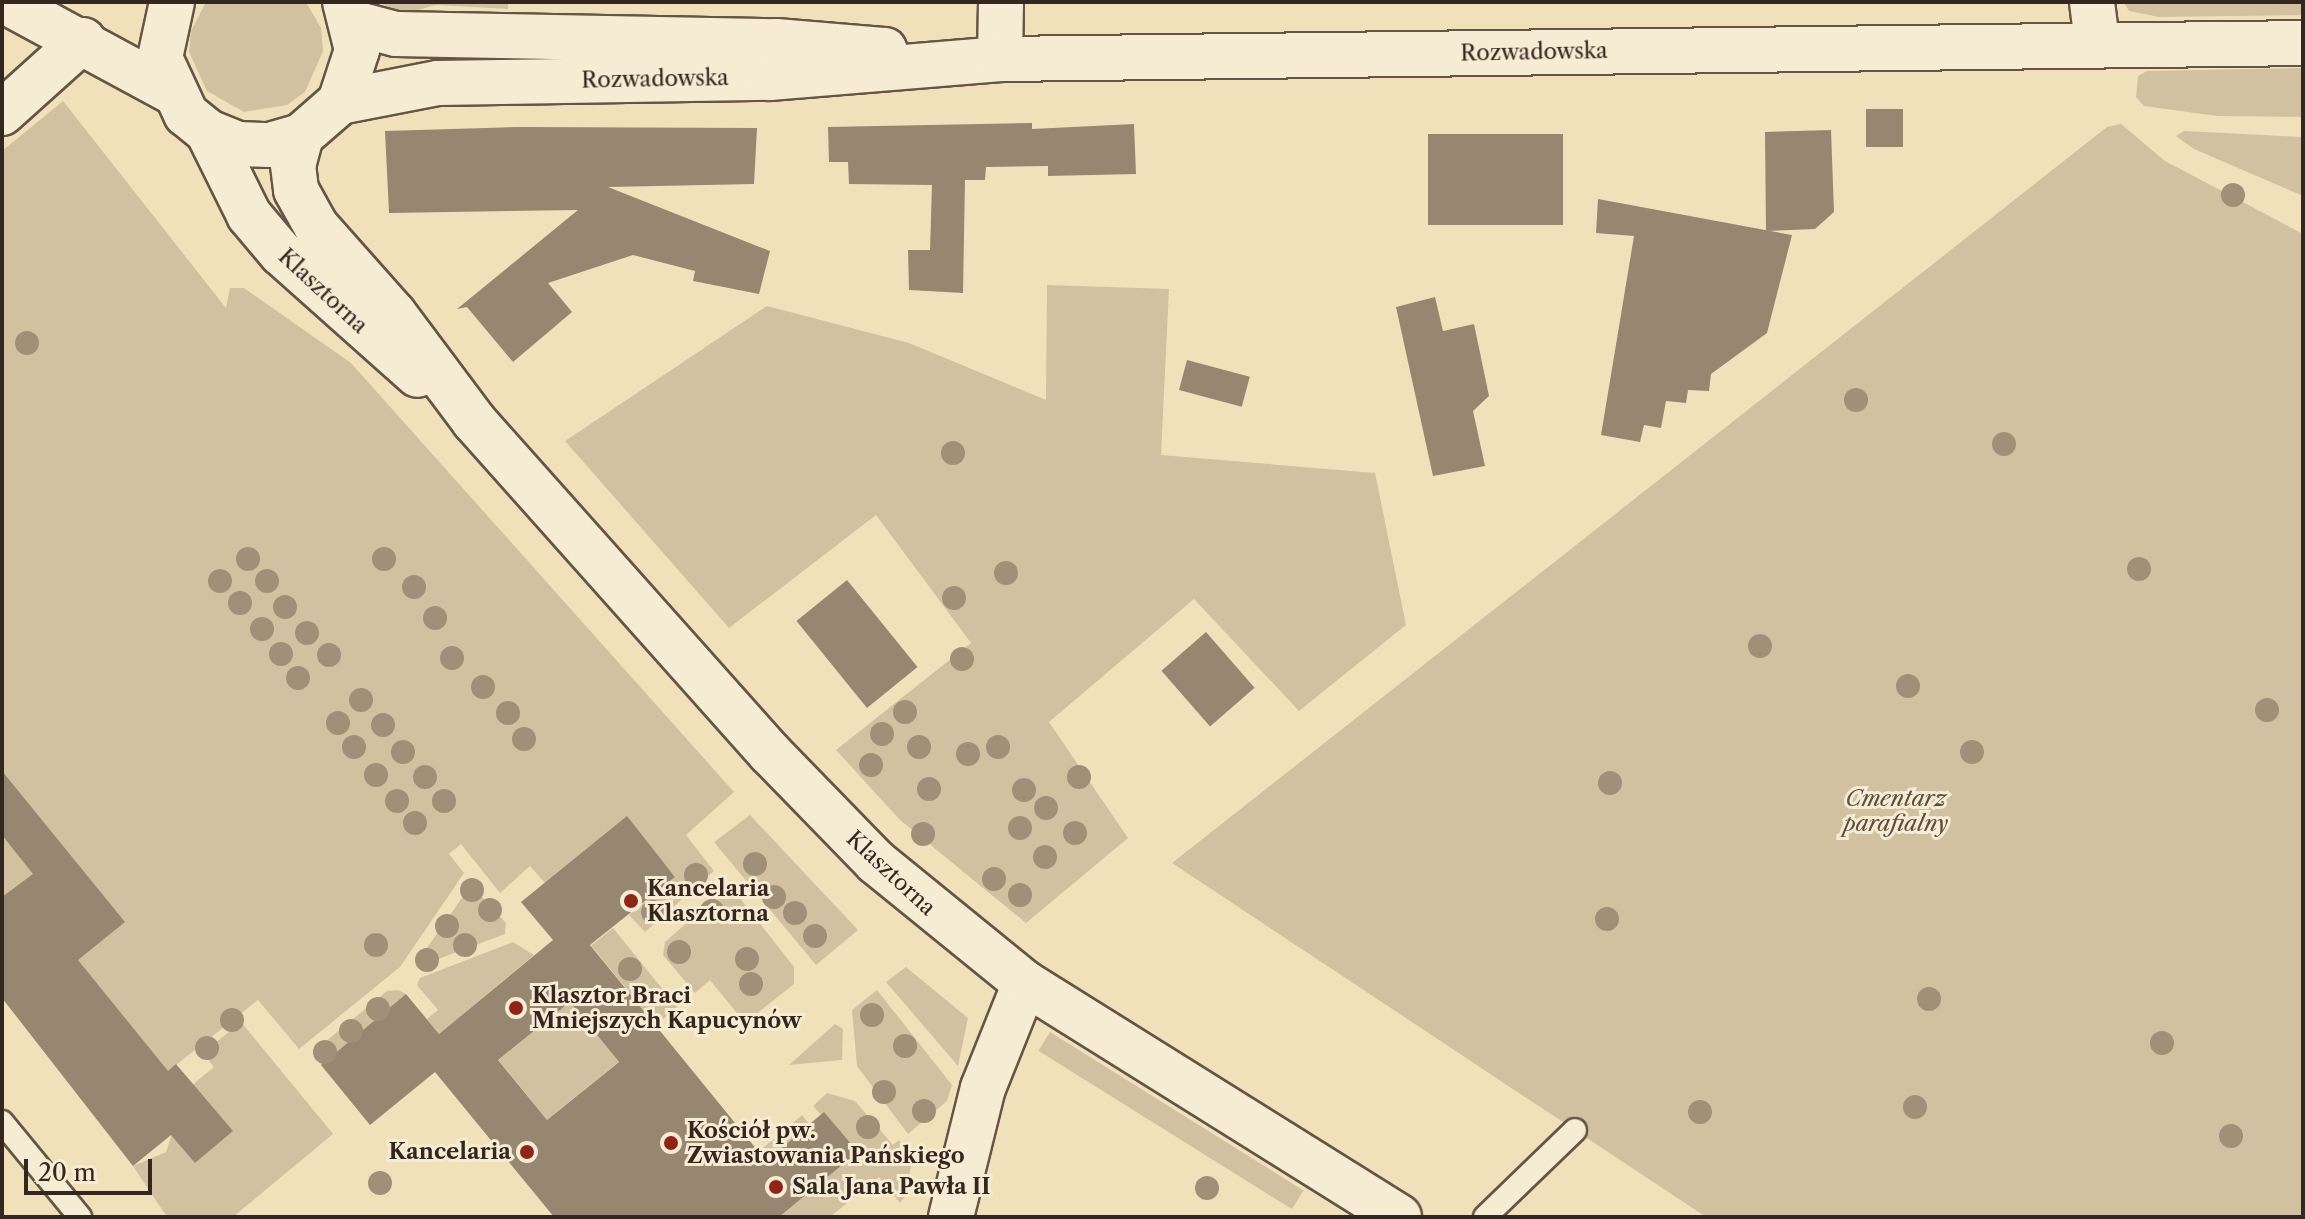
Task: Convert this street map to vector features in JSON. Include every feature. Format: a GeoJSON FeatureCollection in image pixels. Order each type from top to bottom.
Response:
{"type":"FeatureCollection","features":[{"type":"Feature","properties":{"kind":"street"},"geometry":{"type":"LineString","coordinates":[[6,2],[83,40],[169,90],[208,132],[238,144],[270,145],[301,136],[340,102],[352,77],[350,12]]}},
{"type":"Feature","properties":{"kind":"street"},"geometry":{"type":"LineString","coordinates":[[169,90],[160,58],[172,2]]}},
{"type":"Feature","properties":{"kind":"street"},"geometry":{"type":"LineString","coordinates":[[985,60],[1001,2]]}},
{"type":"Feature","properties":{"kind":"street","name":"Rozwadowska"},"geometry":{"type":"LineString","coordinates":[[350,12],[396,34],[831,43],[985,60]]}},
{"type":"Feature","properties":{"kind":"street","name":"Rozwadowska"},"geometry":{"type":"LineString","coordinates":[[340,102],[438,83],[770,78],[985,60],[2094,23],[2303,43]]}},
{"type":"Feature","properties":{"kind":"street"},"geometry":{"type":"LineString","coordinates":[[2,113],[83,40]]}},
{"type":"Feature","properties":{"kind":"street","name":"Klasztorna"},"geometry":{"type":"LineString","coordinates":[[208,132],[249,215],[281,253],[474,421]]}},
{"type":"Feature","properties":{"kind":"street","name":"Klasztorna"},"geometry":{"type":"LineString","coordinates":[[301,136],[293,165],[305,209],[474,421],[824,810],[927,909],[1025,983],[1399,1217]]}},
{"type":"Feature","properties":{"kind":"street"},"geometry":{"type":"LineString","coordinates":[[951,1217],[983,1088],[1025,983]]}},
{"type":"Feature","properties":{"kind":"lane"},"geometry":{"type":"LineString","coordinates":[[2,1122],[80,1217]]}},
{"type":"Feature","properties":{"kind":"lane"},"geometry":{"type":"LineString","coordinates":[[1485,1217],[1575,1130]]}},
{"type":"Feature","properties":{"kind":"green space"},"geometry":{"type":"Polygon","coordinates":[[[206,2],[306,2],[321,28],[323,51],[305,92],[287,105],[244,112],[207,91],[189,52],[191,31],[206,2]]]}},
{"type":"Feature","properties":{"kind":"green space"},"geometry":{"type":"Polygon","coordinates":[[[376,2],[508,2],[508,9],[436,5],[407,13],[376,2]]]}},
{"type":"Feature","properties":{"kind":"green space"},"geometry":{"type":"Polygon","coordinates":[[[2303,2],[2303,15],[2159,17],[2129,11],[2125,4],[2303,2]]]}},
{"type":"Feature","properties":{"kind":"green space"},"geometry":{"type":"Polygon","coordinates":[[[2303,68],[2303,117],[2217,116],[2144,106],[2136,97],[2138,76],[2147,71],[2303,68]]]}},
{"type":"Feature","properties":{"kind":"green space"},"geometry":{"type":"Polygon","coordinates":[[[63,101],[226,308],[230,288],[244,288],[351,363],[734,792],[686,835],[714,871],[645,932],[629,915],[675,877],[627,817],[545,883],[530,866],[500,893],[461,844],[449,854],[464,873],[400,967],[299,1049],[258,1000],[142,1092],[2,954],[2,151],[63,101]]]}},
{"type":"Feature","properties":{"kind":"green space","name":"Cmentarz parafialny"},"geometry":{"type":"Polygon","coordinates":[[[2121,124],[2165,161],[2303,234],[2303,1217],[1706,1217],[1172,863],[2107,127],[2121,124]]]}},
{"type":"Feature","properties":{"kind":"green space"},"geometry":{"type":"Polygon","coordinates":[[[2184,131],[2303,137],[2303,196],[2194,149],[2176,136],[2184,131]]]}},
{"type":"Feature","properties":{"kind":"green space"},"geometry":{"type":"Polygon","coordinates":[[[1047,285],[1169,289],[1161,455],[1375,473],[1406,625],[1299,711],[1194,599],[1049,722],[1128,838],[1026,923],[900,820],[836,750],[971,643],[876,515],[729,628],[565,441],[767,306],[909,343],[1046,400],[1047,285]]]}},
{"type":"Feature","properties":{"kind":"green space"},"geometry":{"type":"Polygon","coordinates":[[[750,815],[858,930],[816,965],[714,842],[750,815]]]}},
{"type":"Feature","properties":{"kind":"green space"},"geometry":{"type":"Polygon","coordinates":[[[471,885],[506,923],[505,934],[425,964],[422,955],[471,885]]]}},
{"type":"Feature","properties":{"kind":"green space"},"geometry":{"type":"Polygon","coordinates":[[[724,890],[736,893],[794,967],[794,984],[745,1023],[710,980],[695,993],[663,955],[665,942],[724,890]]]}},
{"type":"Feature","properties":{"kind":"green space"},"geometry":{"type":"Polygon","coordinates":[[[613,928],[677,1007],[655,1025],[591,946],[613,928]]]}},
{"type":"Feature","properties":{"kind":"green space"},"geometry":{"type":"Polygon","coordinates":[[[513,942],[534,955],[439,1034],[427,1019],[438,1010],[417,985],[420,978],[513,942]]]}},
{"type":"Feature","properties":{"kind":"green space"},"geometry":{"type":"Polygon","coordinates":[[[906,967],[968,1018],[958,1066],[886,982],[906,967]]]}},
{"type":"Feature","properties":{"kind":"green space"},"geometry":{"type":"Polygon","coordinates":[[[398,990],[406,994],[321,1065],[320,1046],[387,991],[398,990]]]}},
{"type":"Feature","properties":{"kind":"green space"},"geometry":{"type":"Polygon","coordinates":[[[877,990],[952,1085],[947,1101],[908,1134],[857,1066],[852,1010],[877,990]]]}},
{"type":"Feature","properties":{"kind":"green space"},"geometry":{"type":"Polygon","coordinates":[[[570,1002],[618,1062],[547,1120],[499,1060],[570,1002]]]}},
{"type":"Feature","properties":{"kind":"green space"},"geometry":{"type":"Polygon","coordinates":[[[241,1022],[333,1134],[233,1217],[167,1217],[133,1166],[166,1152],[173,1131],[158,1113],[214,1067],[203,1053],[241,1022]]]}},
{"type":"Feature","properties":{"kind":"green space"},"geometry":{"type":"Polygon","coordinates":[[[835,1024],[843,1029],[842,1060],[789,1065],[835,1024]]]}},
{"type":"Feature","properties":{"kind":"green space"},"geometry":{"type":"Polygon","coordinates":[[[1050,1032],[1304,1190],[1292,1209],[1038,1051],[1050,1032]]]}},
{"type":"Feature","properties":{"kind":"green space"},"geometry":{"type":"Polygon","coordinates":[[[827,1093],[855,1101],[893,1145],[899,1140],[912,1161],[905,1197],[900,1203],[879,1177],[830,1217],[779,1217],[857,1153],[813,1106],[827,1093]]]}},
{"type":"Feature","properties":{"kind":"green space"},"geometry":{"type":"Polygon","coordinates":[[[802,1115],[810,1125],[690,1217],[718,1186],[802,1115]]]}},
{"type":"Feature","properties":{"kind":"building"},"geometry":{"type":"Polygon","coordinates":[[[1866,109],[1903,109],[1903,147],[1866,147],[1866,109]]]}},
{"type":"Feature","properties":{"kind":"building"},"geometry":{"type":"Polygon","coordinates":[[[1032,123],[1032,129],[1134,124],[1136,174],[1048,176],[1048,166],[986,167],[985,180],[965,180],[963,293],[909,290],[908,250],[930,250],[932,185],[849,184],[848,162],[829,162],[828,127],[1032,123]]]}},
{"type":"Feature","properties":{"kind":"building"},"geometry":{"type":"Polygon","coordinates":[[[520,127],[757,128],[754,184],[608,187],[770,251],[759,294],[693,281],[695,271],[633,255],[548,283],[572,312],[513,362],[467,307],[457,309],[578,210],[389,213],[385,131],[520,127]]]}},
{"type":"Feature","properties":{"kind":"building"},"geometry":{"type":"Polygon","coordinates":[[[1831,130],[1834,212],[1815,229],[1766,231],[1765,132],[1831,130]]]}},
{"type":"Feature","properties":{"kind":"building"},"geometry":{"type":"Polygon","coordinates":[[[1428,134],[1563,134],[1563,225],[1428,225],[1428,134]]]}},
{"type":"Feature","properties":{"kind":"building"},"geometry":{"type":"Polygon","coordinates":[[[1598,199],[1792,235],[1767,333],[1711,374],[1709,391],[1688,390],[1686,403],[1666,401],[1661,428],[1644,425],[1640,442],[1601,435],[1634,236],[1596,233],[1598,199]]]}},
{"type":"Feature","properties":{"kind":"building"},"geometry":{"type":"Polygon","coordinates":[[[1435,297],[1443,331],[1474,324],[1489,396],[1473,411],[1485,466],[1433,476],[1396,307],[1435,297]]]}},
{"type":"Feature","properties":{"kind":"building"},"geometry":{"type":"Polygon","coordinates":[[[1187,360],[1250,377],[1242,407],[1179,390],[1187,360]]]}},
{"type":"Feature","properties":{"kind":"building"},"geometry":{"type":"Polygon","coordinates":[[[847,580],[917,667],[867,708],[796,621],[847,580]]]}},
{"type":"Feature","properties":{"kind":"building"},"geometry":{"type":"Polygon","coordinates":[[[1206,632],[1255,688],[1210,727],[1161,671],[1206,632]]]}},
{"type":"Feature","properties":{"kind":"building"},"geometry":{"type":"Polygon","coordinates":[[[2,771],[125,922],[78,960],[168,1071],[176,1064],[233,1131],[195,1163],[171,1135],[133,1166],[2,998],[2,897],[33,874],[2,835],[2,771]]]}},
{"type":"Feature","properties":{"kind":"building","name":"Klasztor Braci Mniejszych Kapucynów"},"geometry":{"type":"Polygon","coordinates":[[[627,816],[675,877],[590,945],[766,1161],[824,1112],[858,1152],[779,1217],[554,1217],[435,1072],[370,1125],[321,1065],[406,994],[439,1034],[553,940],[521,902],[627,816]],[[570,1002],[498,1060],[547,1120],[619,1062],[570,1002]]]}},
{"type":"Feature","properties":{"kind":"place","name":"Kancelaria Klasztorna"},"geometry":{"type":"Point","coordinates":[631,901]}},
{"type":"Feature","properties":{"kind":"place","name":"Klasztor Braci Mniejszych Kapucynów"},"geometry":{"type":"Point","coordinates":[516,1008]}},
{"type":"Feature","properties":{"kind":"place","name":"Kościół pw. Zwiastowania Pańskiego"},"geometry":{"type":"Point","coordinates":[671,1143]}},
{"type":"Feature","properties":{"kind":"place","name":"Kancelaria"},"geometry":{"type":"Point","coordinates":[527,1152]}},
{"type":"Feature","properties":{"kind":"place","name":"Sala Jana Pawła II"},"geometry":{"type":"Point","coordinates":[776,1187]}}]}
